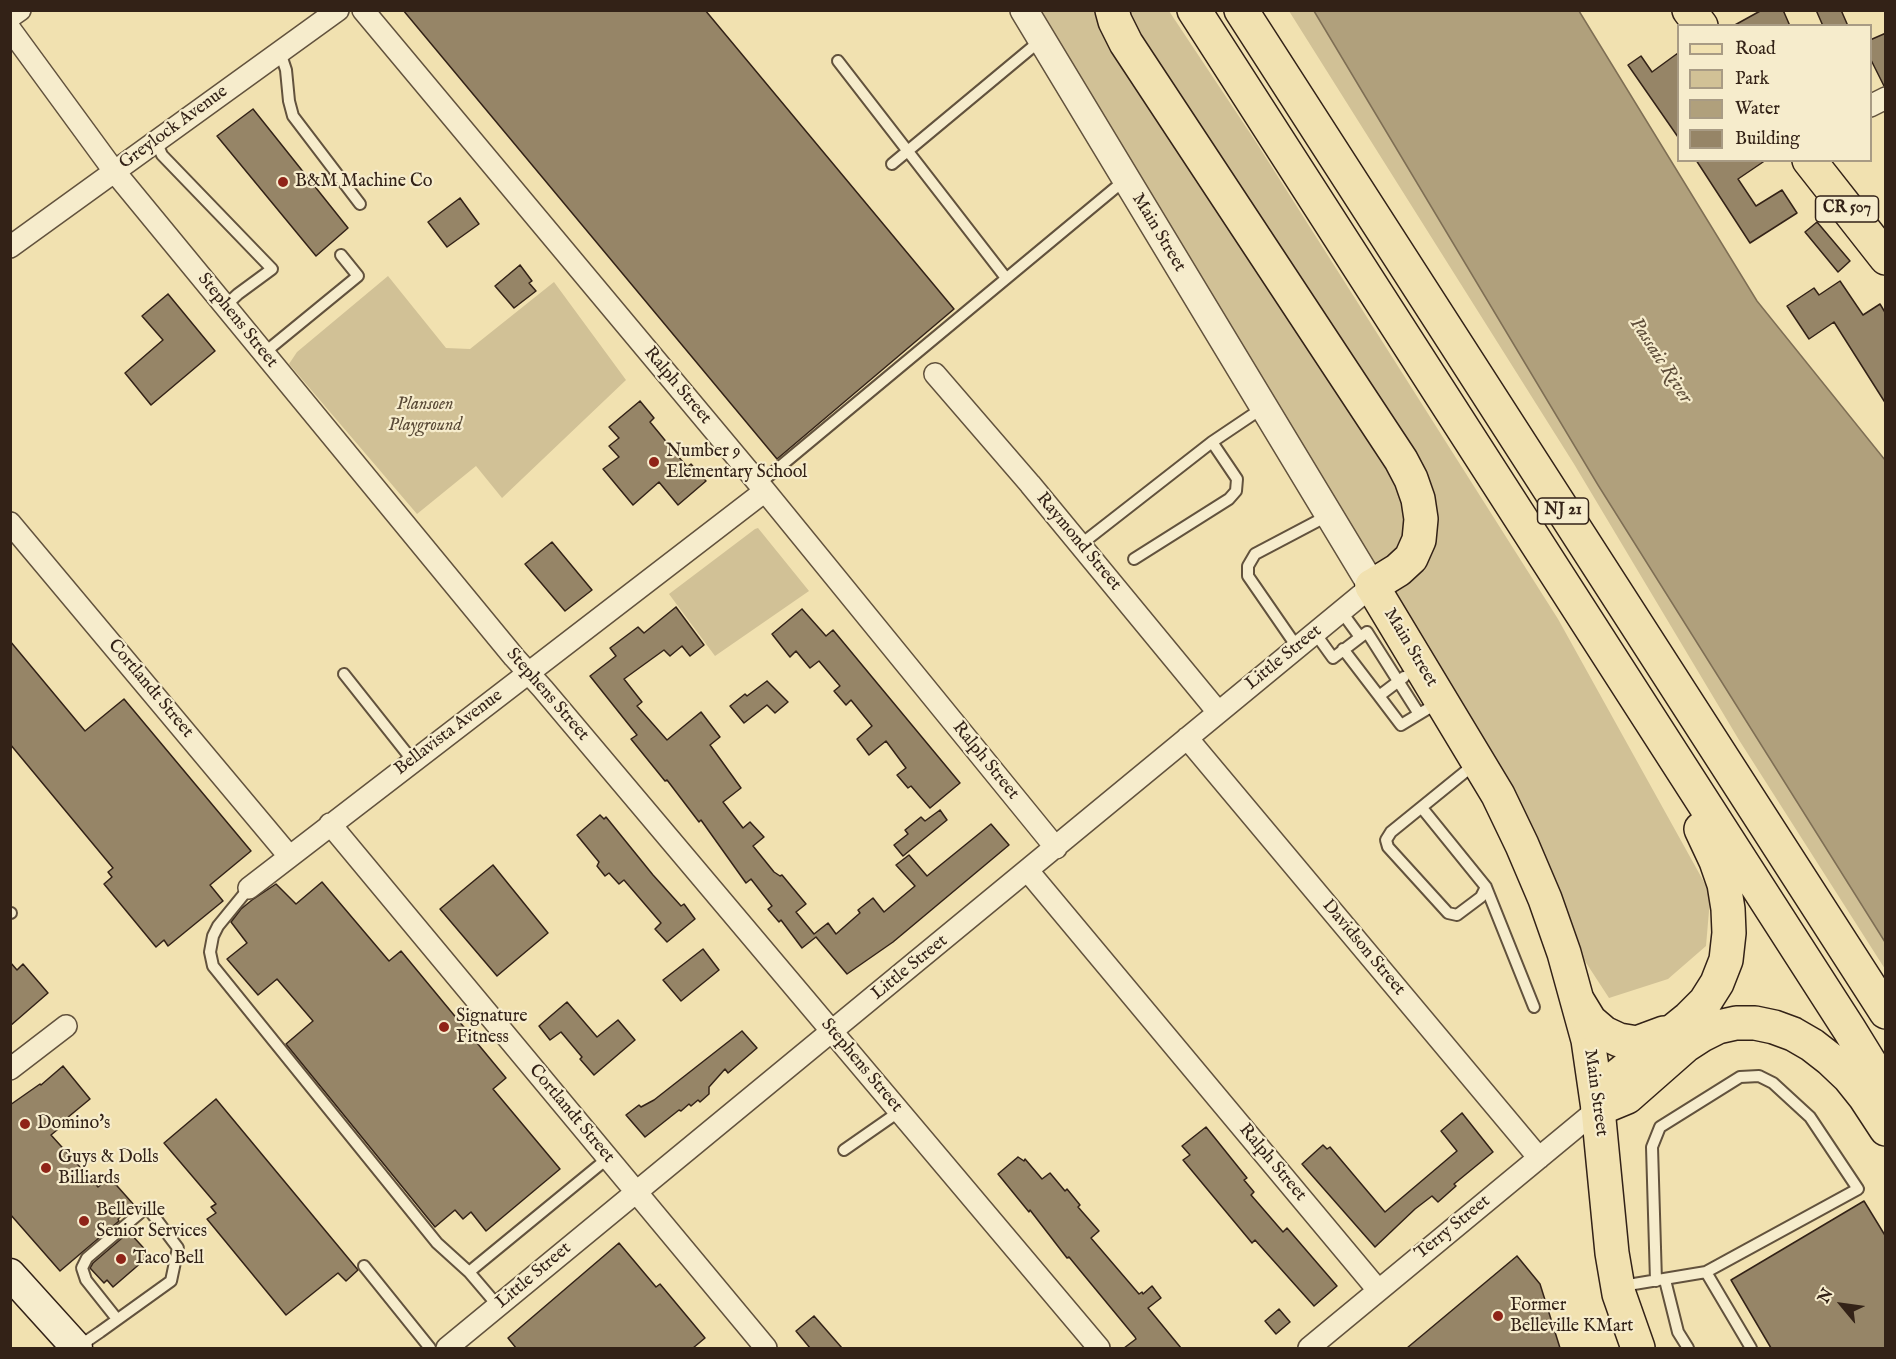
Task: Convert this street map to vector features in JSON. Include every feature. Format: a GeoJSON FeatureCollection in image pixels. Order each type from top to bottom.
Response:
{"type":"FeatureCollection","features":[{"type":"Feature","properties":{"kind":"main road"},"geometry":{"type":"LineString","coordinates":[[1112,10],[1126,43],[1401,460],[1410,479],[1418,499],[1421,519],[1419,540],[1411,558],[1405,564],[1372,586]]}},
{"type":"Feature","properties":{"kind":"main road","name":"NJ 21"},"geometry":{"type":"LineString","coordinates":[[1194,10],[1886,1089]]}},
{"type":"Feature","properties":{"kind":"main road","name":"NJ 21"},"geometry":{"type":"LineString","coordinates":[[1241,10],[1886,1012]]}},
{"type":"Feature","properties":{"kind":"main road","name":"CR 507"},"geometry":{"type":"LineString","coordinates":[[1811,162],[1886,258]]}},
{"type":"Feature","properties":{"kind":"main road"},"geometry":{"type":"LineString","coordinates":[[1513,506],[1689,807],[1716,861],[1724,884],[1728,909],[1729,933],[1726,960],[1717,983],[1705,1002],[1689,1018],[1615,1078],[1606,1090],[1598,1109]]}},
{"type":"Feature","properties":{"kind":"main road","name":"Main Street"},"geometry":{"type":"LineString","coordinates":[[1372,586],[1375,626],[1410,673],[1431,707],[1478,761],[1498,795],[1545,898],[1579,1003],[1590,1052],[1612,1253],[1618,1286],[1638,1348]]}},
{"type":"Feature","properties":{"kind":"main road"},"geometry":{"type":"LineString","coordinates":[[1579,1003],[1590,1021],[1604,1033],[1619,1040],[1637,1043],[1671,1030],[1689,1018]]}},
{"type":"Feature","properties":{"kind":"main road"},"geometry":{"type":"LineString","coordinates":[[1598,1109],[1627,1097],[1685,1046],[1702,1035],[1718,1027],[1736,1023],[1755,1023],[1793,1034],[1830,1059],[1849,1077],[1886,1129]]}},
{"type":"Feature","properties":{"kind":"main road"},"geometry":{"type":"LineString","coordinates":[[10,1274],[76,1348]]}},
{"type":"Feature","properties":{"kind":"street"},"geometry":{"type":"LineString","coordinates":[[10,17],[20,10]]}},
{"type":"Feature","properties":{"kind":"street","name":"Greylock Avenue"},"geometry":{"type":"LineString","coordinates":[[10,247],[338,10]]}},
{"type":"Feature","properties":{"kind":"street","name":"Ralph Street"},"geometry":{"type":"LineString","coordinates":[[363,10],[762,488],[1056,848]]}},
{"type":"Feature","properties":{"kind":"street","name":"Main Street"},"geometry":{"type":"LineString","coordinates":[[1023,10],[1372,586]]}},
{"type":"Feature","properties":{"kind":"street","name":"Stephens Street"},"geometry":{"type":"LineString","coordinates":[[10,28],[114,171],[514,657],[1099,1348]]}},
{"type":"Feature","properties":{"kind":"street"},"geometry":{"type":"LineString","coordinates":[[1872,105],[1886,98]]}},
{"type":"Feature","properties":{"kind":"street","name":"Raymond Street"},"geometry":{"type":"LineString","coordinates":[[935,374],[1087,539],[1218,712]]}},
{"type":"Feature","properties":{"kind":"street","name":"Bellavista Avenue"},"geometry":{"type":"LineString","coordinates":[[249,888],[762,488]]}},
{"type":"Feature","properties":{"kind":"street","name":"Cortlandt Street"},"geometry":{"type":"LineString","coordinates":[[10,523],[289,856]]}},
{"type":"Feature","properties":{"kind":"street","name":"Little Street"},"geometry":{"type":"LineString","coordinates":[[447,1348],[1372,586]]}},
{"type":"Feature","properties":{"kind":"street","name":"Davidson Street"},"geometry":{"type":"LineString","coordinates":[[1187,738],[1539,1158]]}},
{"type":"Feature","properties":{"kind":"street","name":"Cortlandt Street"},"geometry":{"type":"LineString","coordinates":[[330,824],[766,1348]]}},
{"type":"Feature","properties":{"kind":"street","name":"Ralph Street"},"geometry":{"type":"LineString","coordinates":[[1028,871],[1378,1290]]}},
{"type":"Feature","properties":{"kind":"street"},"geometry":{"type":"LineString","coordinates":[[10,1069],[66,1026]]}},
{"type":"Feature","properties":{"kind":"street","name":"Terry Street"},"geometry":{"type":"LineString","coordinates":[[1309,1348],[1598,1109]]}},
{"type":"Feature","properties":{"kind":"lane"},"geometry":{"type":"LineString","coordinates":[[892,164],[1041,39]]}},
{"type":"Feature","properties":{"kind":"lane"},"geometry":{"type":"LineString","coordinates":[[280,52],[286,70],[292,116],[360,204]]}},
{"type":"Feature","properties":{"kind":"lane"},"geometry":{"type":"LineString","coordinates":[[838,61],[1006,278]]}},
{"type":"Feature","properties":{"kind":"lane"},"geometry":{"type":"LineString","coordinates":[[156,141],[162,154],[272,269],[225,306]]}},
{"type":"Feature","properties":{"kind":"lane"},"geometry":{"type":"LineString","coordinates":[[762,488],[1006,278],[1126,179]]}},
{"type":"Feature","properties":{"kind":"lane"},"geometry":{"type":"LineString","coordinates":[[264,353],[358,276],[340,255]]}},
{"type":"Feature","properties":{"kind":"lane"},"geometry":{"type":"LineString","coordinates":[[1087,539],[1212,442],[1264,407]]}},
{"type":"Feature","properties":{"kind":"lane"},"geometry":{"type":"LineString","coordinates":[[1134,559],[1229,500],[1236,491],[1237,479],[1212,442]]}},
{"type":"Feature","properties":{"kind":"lane"},"geometry":{"type":"LineString","coordinates":[[1297,647],[1248,576],[1248,566],[1255,554],[1329,515]]}},
{"type":"Feature","properties":{"kind":"lane"},"geometry":{"type":"LineString","coordinates":[[1341,611],[1375,626]]}},
{"type":"Feature","properties":{"kind":"lane"},"geometry":{"type":"LineString","coordinates":[[1315,633],[1333,658],[1375,626]]}},
{"type":"Feature","properties":{"kind":"lane"},"geometry":{"type":"LineString","coordinates":[[1343,649],[1401,725],[1431,707]]}},
{"type":"Feature","properties":{"kind":"lane"},"geometry":{"type":"LineString","coordinates":[[1379,696],[1410,673]]}},
{"type":"Feature","properties":{"kind":"lane"},"geometry":{"type":"LineString","coordinates":[[345,674],[413,761]]}},
{"type":"Feature","properties":{"kind":"lane"},"geometry":{"type":"LineString","coordinates":[[1478,761],[1391,832],[1386,840],[1388,847],[1448,913],[1457,915],[1481,897],[1486,887]]}},
{"type":"Feature","properties":{"kind":"lane"},"geometry":{"type":"LineString","coordinates":[[1422,808],[1486,887],[1534,1007]]}},
{"type":"Feature","properties":{"kind":"lane"},"geometry":{"type":"LineString","coordinates":[[249,888],[218,926],[213,936],[210,952],[213,966],[437,1243],[469,1272],[498,1306]]}},
{"type":"Feature","properties":{"kind":"lane"},"geometry":{"type":"LineString","coordinates":[[1618,1286],[1660,1280],[1706,1272],[1858,1189],[1810,1117],[1773,1083],[1759,1076],[1740,1077],[1660,1127],[1652,1147],[1660,1280],[1678,1332],[1688,1348]]}},
{"type":"Feature","properties":{"kind":"lane"},"geometry":{"type":"LineString","coordinates":[[844,1150],[900,1111]]}},
{"type":"Feature","properties":{"kind":"lane"},"geometry":{"type":"LineString","coordinates":[[469,1272],[608,1158]]}},
{"type":"Feature","properties":{"kind":"lane"},"geometry":{"type":"LineString","coordinates":[[76,1348],[171,1281],[178,1248],[147,1208],[87,1258],[82,1268],[86,1280],[117,1319]]}},
{"type":"Feature","properties":{"kind":"lane"},"geometry":{"type":"LineString","coordinates":[[364,1266],[430,1348]]}},
{"type":"Feature","properties":{"kind":"lane"},"geometry":{"type":"LineString","coordinates":[[1706,1272],[1751,1348]]}},
{"type":"Feature","properties":{"kind":"green space"},"geometry":{"type":"Polygon","coordinates":[[[1031,11],[1169,11],[1256,142],[1558,619],[1714,900],[1710,899],[1706,946],[1668,979],[1609,998],[1568,935],[1031,11]]]}},
{"type":"Feature","properties":{"kind":"green space"},"geometry":{"type":"Polygon","coordinates":[[[1289,11],[1314,11],[1598,485],[1885,942],[1885,969],[1739,740],[1574,464],[1289,11]]]}},
{"type":"Feature","properties":{"kind":"green space","name":"Plansoen Playground"},"geometry":{"type":"Polygon","coordinates":[[[388,276],[446,348],[470,349],[554,282],[626,380],[502,498],[476,466],[417,514],[289,364],[297,352],[388,276]]]}},
{"type":"Feature","properties":{"kind":"green space"},"geometry":{"type":"Polygon","coordinates":[[[758,528],[809,591],[715,656],[669,594],[758,528]]]}},
{"type":"Feature","properties":{"kind":"water","name":"Passaic River"},"geometry":{"type":"Polygon","coordinates":[[[1314,11],[1579,11],[1757,301],[1885,460],[1885,942],[1598,485],[1314,11]]]}},
{"type":"Feature","properties":{"kind":"building"},"geometry":{"type":"Polygon","coordinates":[[[403,10],[705,10],[954,309],[777,459],[403,10]]]}},
{"type":"Feature","properties":{"kind":"building"},"geometry":{"type":"Polygon","coordinates":[[[1762,10],[1783,10],[1789,24],[1737,24],[1762,10]]]}},
{"type":"Feature","properties":{"kind":"building"},"geometry":{"type":"Polygon","coordinates":[[[1816,10],[1841,10],[1847,24],[1822,24],[1816,10]]]}},
{"type":"Feature","properties":{"kind":"building"},"geometry":{"type":"Polygon","coordinates":[[[1886,33],[1886,85],[1884,86],[1872,62],[1872,39],[1886,33]]]}},
{"type":"Feature","properties":{"kind":"building"},"geometry":{"type":"Polygon","coordinates":[[[1677,54],[1677,136],[1628,65],[1641,56],[1652,72],[1677,54]]]}},
{"type":"Feature","properties":{"kind":"building","name":"B&M Machine Co"},"geometry":{"type":"Polygon","coordinates":[[[253,109],[348,228],[316,256],[217,136],[253,109]]]}},
{"type":"Feature","properties":{"kind":"building"},"geometry":{"type":"Polygon","coordinates":[[[1697,162],[1763,162],[1738,179],[1756,206],[1782,190],[1797,213],[1750,243],[1697,162]]]}},
{"type":"Feature","properties":{"kind":"building"},"geometry":{"type":"Polygon","coordinates":[[[460,198],[479,224],[447,247],[428,222],[460,198]]]}},
{"type":"Feature","properties":{"kind":"building"},"geometry":{"type":"Polygon","coordinates":[[[1817,222],[1850,261],[1838,272],[1805,232],[1817,222]]]}},
{"type":"Feature","properties":{"kind":"building"},"geometry":{"type":"Polygon","coordinates":[[[520,265],[532,281],[529,283],[536,291],[514,308],[495,286],[520,265]]]}},
{"type":"Feature","properties":{"kind":"building"},"geometry":{"type":"Polygon","coordinates":[[[1840,281],[1863,315],[1880,304],[1886,314],[1886,404],[1834,322],[1809,339],[1787,306],[1814,288],[1819,295],[1840,281]]]}},
{"type":"Feature","properties":{"kind":"building"},"geometry":{"type":"Polygon","coordinates":[[[168,294],[215,351],[151,405],[125,373],[163,340],[142,316],[168,294]]]}},
{"type":"Feature","properties":{"kind":"building"},"geometry":{"type":"Polygon","coordinates":[[[640,401],[654,418],[650,422],[687,467],[691,464],[706,481],[678,505],[659,482],[633,505],[603,469],[619,457],[609,446],[619,438],[609,427],[640,401]]]}},
{"type":"Feature","properties":{"kind":"building"},"geometry":{"type":"Polygon","coordinates":[[[552,542],[592,590],[565,611],[525,564],[552,542]]]}},
{"type":"Feature","properties":{"kind":"building"},"geometry":{"type":"Polygon","coordinates":[[[676,607],[704,645],[690,656],[682,646],[670,656],[664,650],[624,679],[642,702],[637,706],[667,740],[701,712],[720,737],[710,745],[741,788],[723,802],[743,828],[750,822],[764,837],[753,846],[774,872],[782,875],[806,904],[796,912],[814,934],[828,923],[836,934],[860,913],[858,910],[873,898],[884,912],[915,886],[896,865],[909,855],[927,876],[991,824],[1009,845],[893,942],[847,974],[816,937],[802,948],[781,920],[779,922],[768,909],[772,906],[751,879],[746,883],[701,820],[699,822],[667,780],[665,781],[631,739],[637,735],[590,676],[616,656],[610,648],[638,627],[644,633],[676,607]]]}},
{"type":"Feature","properties":{"kind":"building"},"geometry":{"type":"Polygon","coordinates":[[[802,609],[826,636],[833,630],[960,783],[930,808],[911,786],[908,788],[897,775],[906,768],[886,741],[869,755],[857,739],[872,726],[851,700],[846,705],[834,691],[840,686],[819,661],[810,668],[796,651],[790,657],[772,634],[802,609]]]}},
{"type":"Feature","properties":{"kind":"building"},"geometry":{"type":"Polygon","coordinates":[[[10,641],[85,731],[124,699],[251,851],[210,885],[223,901],[168,946],[164,940],[156,947],[104,884],[112,877],[108,872],[113,868],[10,744],[10,641]]]}},
{"type":"Feature","properties":{"kind":"building"},"geometry":{"type":"Polygon","coordinates":[[[767,681],[788,702],[775,713],[767,705],[744,723],[730,706],[767,681]]]}},
{"type":"Feature","properties":{"kind":"building"},"geometry":{"type":"Polygon","coordinates":[[[940,810],[947,820],[903,856],[894,845],[908,834],[905,830],[921,817],[925,821],[940,810]]]}},
{"type":"Feature","properties":{"kind":"building"},"geometry":{"type":"Polygon","coordinates":[[[600,815],[604,819],[606,817],[653,875],[681,906],[684,904],[695,919],[667,942],[655,929],[661,923],[624,880],[619,884],[609,873],[605,876],[597,866],[599,862],[577,835],[600,815]]]}},
{"type":"Feature","properties":{"kind":"building"},"geometry":{"type":"Polygon","coordinates":[[[493,865],[548,933],[497,976],[440,909],[493,865]]]}},
{"type":"Feature","properties":{"kind":"building"},"geometry":{"type":"Polygon","coordinates":[[[322,882],[389,961],[401,951],[506,1078],[493,1089],[560,1169],[486,1231],[471,1212],[463,1219],[455,1210],[435,1227],[286,1044],[313,1021],[277,979],[258,995],[227,959],[247,943],[231,922],[252,900],[276,884],[296,904],[322,882]]]}},
{"type":"Feature","properties":{"kind":"building"},"geometry":{"type":"Polygon","coordinates":[[[703,949],[719,970],[681,1001],[663,980],[703,949]]]}},
{"type":"Feature","properties":{"kind":"building"},"geometry":{"type":"Polygon","coordinates":[[[10,962],[17,970],[23,964],[48,993],[10,1026],[10,962]]]}},
{"type":"Feature","properties":{"kind":"building"},"geometry":{"type":"Polygon","coordinates":[[[567,1002],[597,1037],[618,1020],[635,1040],[594,1075],[561,1032],[550,1040],[539,1026],[567,1002]]]}},
{"type":"Feature","properties":{"kind":"building"},"geometry":{"type":"Polygon","coordinates":[[[742,1031],[757,1048],[728,1073],[725,1069],[709,1087],[709,1094],[700,1102],[698,1100],[691,1106],[689,1104],[681,1111],[679,1110],[645,1137],[626,1115],[639,1105],[641,1107],[654,1100],[742,1031]]]}},
{"type":"Feature","properties":{"kind":"building"},"geometry":{"type":"Polygon","coordinates":[[[63,1066],[90,1099],[51,1135],[98,1187],[110,1178],[134,1205],[118,1219],[119,1221],[60,1271],[10,1214],[10,1105],[41,1085],[63,1066]]]}},
{"type":"Feature","properties":{"kind":"building"},"geometry":{"type":"Polygon","coordinates":[[[216,1099],[358,1270],[346,1281],[338,1273],[286,1315],[207,1219],[216,1213],[211,1207],[216,1204],[164,1143],[216,1099]]]}},
{"type":"Feature","properties":{"kind":"building"},"geometry":{"type":"Polygon","coordinates":[[[1462,1113],[1493,1152],[1454,1184],[1456,1186],[1438,1202],[1432,1196],[1415,1209],[1375,1247],[1302,1164],[1323,1145],[1327,1149],[1330,1147],[1385,1212],[1457,1151],[1441,1131],[1462,1113]]]}},
{"type":"Feature","properties":{"kind":"building"},"geometry":{"type":"Polygon","coordinates":[[[1206,1127],[1247,1178],[1244,1180],[1254,1192],[1251,1195],[1283,1232],[1287,1228],[1337,1286],[1314,1306],[1255,1240],[1252,1243],[1183,1160],[1190,1155],[1182,1146],[1206,1127]]]}},
{"type":"Feature","properties":{"kind":"building"},"geometry":{"type":"Polygon","coordinates":[[[1018,1157],[1024,1161],[1025,1159],[1042,1179],[1050,1173],[1065,1191],[1067,1189],[1080,1205],[1078,1207],[1099,1231],[1091,1238],[1139,1294],[1142,1292],[1143,1294],[1152,1286],[1161,1298],[1148,1308],[1181,1348],[1124,1348],[1136,1339],[1135,1337],[998,1174],[1018,1157]]]}},
{"type":"Feature","properties":{"kind":"building"},"geometry":{"type":"Polygon","coordinates":[[[1864,1201],[1886,1237],[1886,1348],[1771,1348],[1731,1280],[1864,1201]]]}},
{"type":"Feature","properties":{"kind":"building","name":"Taco Bell"},"geometry":{"type":"Polygon","coordinates":[[[129,1232],[150,1255],[113,1287],[107,1280],[104,1283],[90,1268],[129,1232]]]}},
{"type":"Feature","properties":{"kind":"building"},"geometry":{"type":"Polygon","coordinates":[[[619,1243],[656,1287],[660,1284],[705,1338],[693,1348],[516,1348],[508,1338],[619,1243]]]}},
{"type":"Feature","properties":{"kind":"building","name":"Former Belleville KMart"},"geometry":{"type":"Polygon","coordinates":[[[1517,1256],[1540,1284],[1560,1348],[1407,1348],[1517,1256]]]}},
{"type":"Feature","properties":{"kind":"building"},"geometry":{"type":"Polygon","coordinates":[[[1279,1309],[1290,1322],[1276,1334],[1265,1321],[1279,1309]]]}},
{"type":"Feature","properties":{"kind":"building"},"geometry":{"type":"Polygon","coordinates":[[[814,1316],[842,1348],[810,1348],[796,1331],[814,1316]]]}},
{"type":"Feature","properties":{"kind":"place","name":"B&M Machine Co"},"geometry":{"type":"Point","coordinates":[283,182]}},
{"type":"Feature","properties":{"kind":"place","name":"Number 9 Elementary School"},"geometry":{"type":"Point","coordinates":[654,462]}},
{"type":"Feature","properties":{"kind":"place","name":"Signature Fitness"},"geometry":{"type":"Point","coordinates":[444,1027]}},
{"type":"Feature","properties":{"kind":"place","name":"Domino's"},"geometry":{"type":"Point","coordinates":[25,1124]}},
{"type":"Feature","properties":{"kind":"place","name":"Guys & Dolls Billiards"},"geometry":{"type":"Point","coordinates":[46,1168]}},
{"type":"Feature","properties":{"kind":"place","name":"Belleville Senior Services"},"geometry":{"type":"Point","coordinates":[84,1221]}},
{"type":"Feature","properties":{"kind":"place","name":"Taco Bell"},"geometry":{"type":"Point","coordinates":[121,1259]}},
{"type":"Feature","properties":{"kind":"place","name":"Former Belleville KMart"},"geometry":{"type":"Point","coordinates":[1498,1316]}}]}
